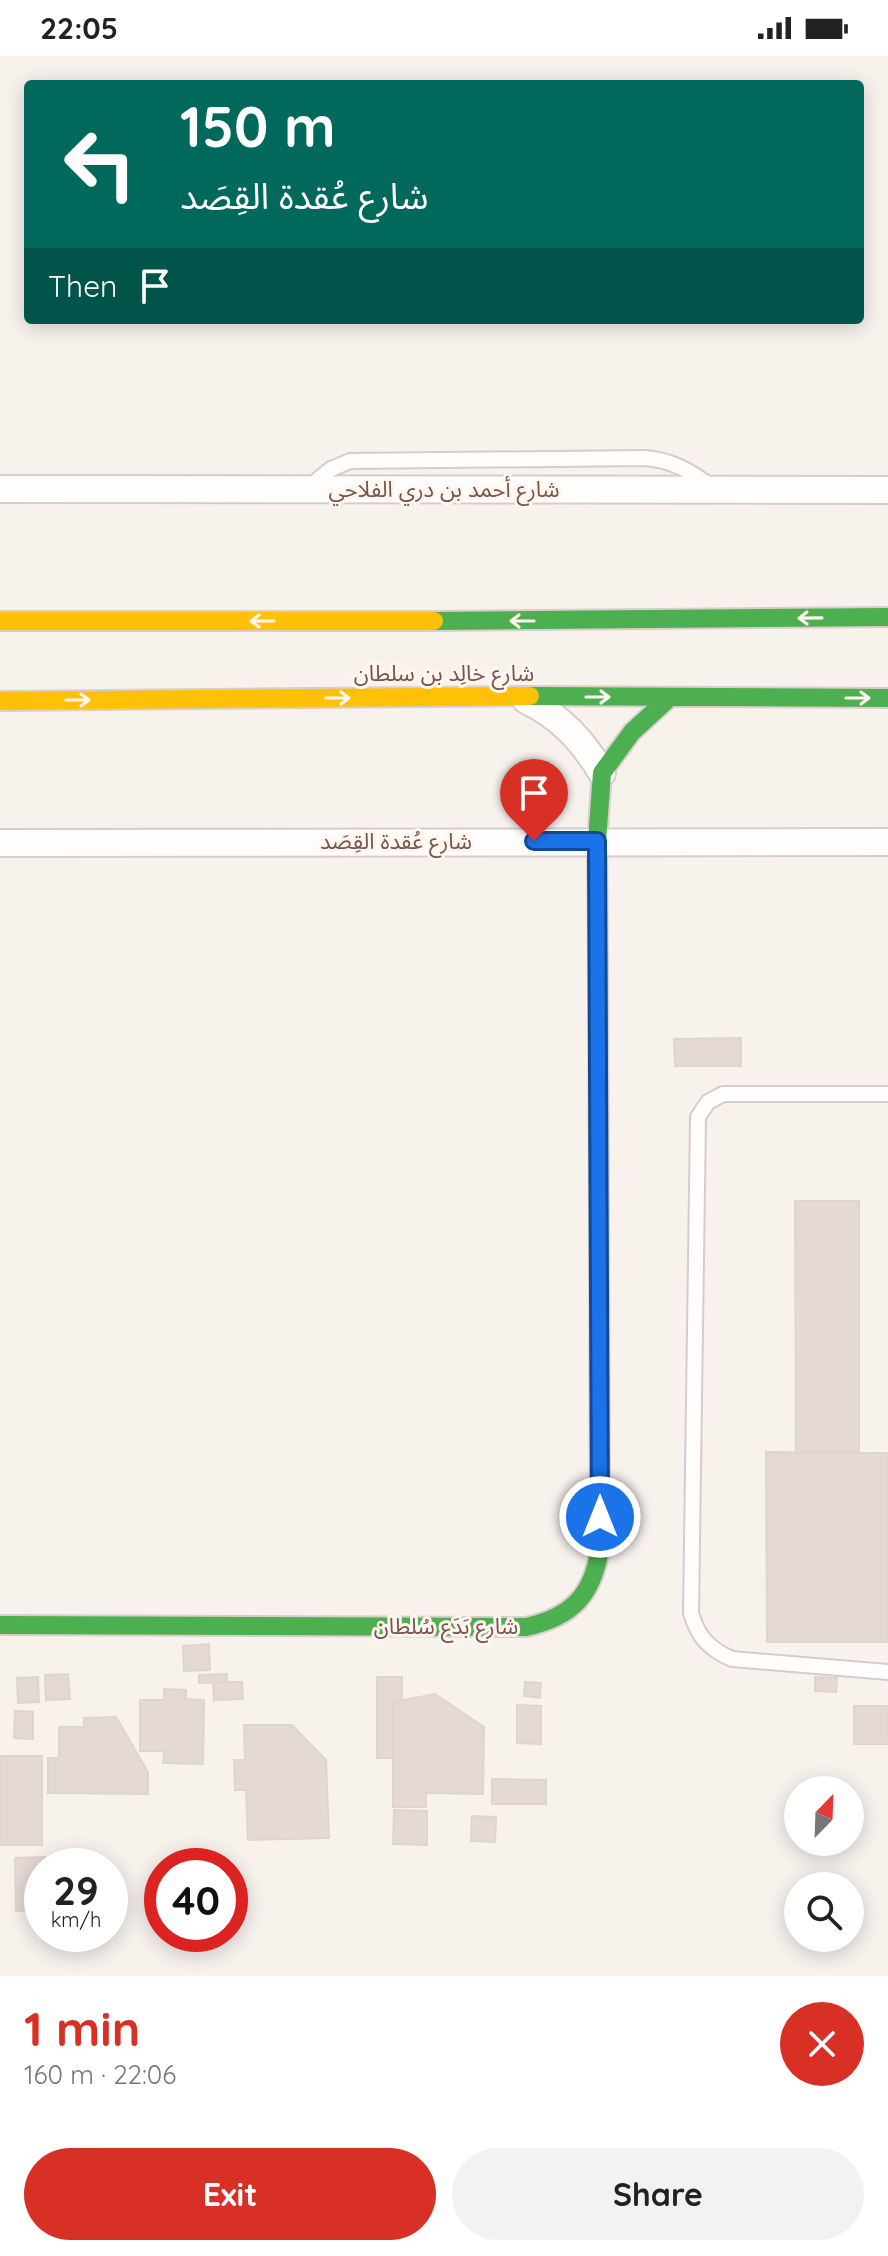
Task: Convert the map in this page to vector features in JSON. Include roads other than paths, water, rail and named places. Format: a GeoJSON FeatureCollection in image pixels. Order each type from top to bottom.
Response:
{"type":"FeatureCollection","features":[{"type":"Feature","properties":{"kind":"main road"},"geometry":{"type":"LineString","coordinates":[[0,621],[589,621],[888,617]]}},
{"type":"Feature","properties":{"kind":"main road","name":"شارع خالِد بن سلطان"},"geometry":{"type":"LineString","coordinates":[[0,701],[519,696],[888,698]]}},
{"type":"Feature","properties":{"kind":"main road"},"geometry":{"type":"LineString","coordinates":[[602,773],[632,732],[669,698]]}},
{"type":"Feature","properties":{"kind":"main road","name":"شارع بَدَع سُلطان"},"geometry":{"type":"LineString","coordinates":[[0,1625],[526,1627],[559,1618],[585,1596],[599,1564],[600,1548],[597,841],[602,773]]}},
{"type":"Feature","properties":{"kind":"street","name":"شارع أحمد بن دري الفلاحي"},"geometry":{"type":"LineString","coordinates":[[0,489],[888,490]]}},
{"type":"Feature","properties":{"kind":"street"},"geometry":{"type":"LineString","coordinates":[[519,696],[545,709],[568,727],[587,748],[602,773]]}},
{"type":"Feature","properties":{"kind":"street","name":"شارع عُقدة القِصَد"},"geometry":{"type":"LineString","coordinates":[[0,843],[888,842]]}},
{"type":"Feature","properties":{"kind":"lane"},"geometry":{"type":"LineString","coordinates":[[888,1094],[723,1094],[708,1102],[698,1117],[691,1613],[704,1642],[717,1653],[732,1659],[888,1672]]}}]}
